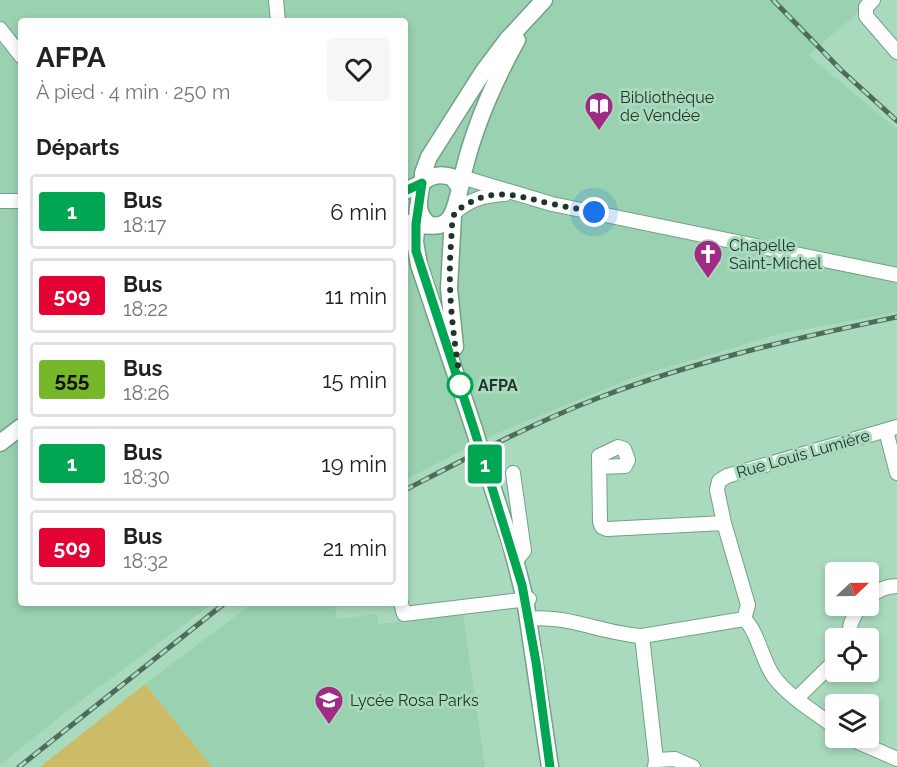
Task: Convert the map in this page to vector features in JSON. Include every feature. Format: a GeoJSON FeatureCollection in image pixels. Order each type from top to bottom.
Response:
{"type":"FeatureCollection","features":[{"type":"Feature","properties":{"kind":"main road"},"geometry":{"type":"LineString","coordinates":[[544,0],[507,40],[464,100],[429,158],[423,173],[418,206],[421,217],[414,227],[416,251],[514,551],[527,599],[550,767]]}},
{"type":"Feature","properties":{"kind":"main road"},"geometry":{"type":"LineString","coordinates":[[462,391],[450,314],[450,256],[458,181],[492,88],[532,14]]}},
{"type":"Feature","properties":{"kind":"main road"},"geometry":{"type":"LineString","coordinates":[[408,189],[433,176],[444,175],[458,181]]}},
{"type":"Feature","properties":{"kind":"main road"},"geometry":{"type":"LineString","coordinates":[[414,227],[446,223],[454,214]]}},
{"type":"Feature","properties":{"kind":"main road"},"geometry":{"type":"LineString","coordinates":[[0,443],[18,428]]}},
{"type":"Feature","properties":{"kind":"street"},"geometry":{"type":"LineString","coordinates":[[276,0],[278,18]]}},
{"type":"Feature","properties":{"kind":"street"},"geometry":{"type":"LineString","coordinates":[[873,0],[866,7],[866,16],[897,52]]}},
{"type":"Feature","properties":{"kind":"street"},"geometry":{"type":"LineString","coordinates":[[0,29],[18,52]]}},
{"type":"Feature","properties":{"kind":"street"},"geometry":{"type":"LineString","coordinates":[[458,181],[562,206],[897,275]]}},
{"type":"Feature","properties":{"kind":"street"},"geometry":{"type":"LineString","coordinates":[[454,214],[468,202],[481,197],[513,194]]}},
{"type":"Feature","properties":{"kind":"street"},"geometry":{"type":"LineString","coordinates":[[0,201],[18,201]]}},
{"type":"Feature","properties":{"kind":"street"},"geometry":{"type":"LineString","coordinates":[[891,429],[897,473]]}},
{"type":"Feature","properties":{"kind":"street","name":"Rue Louis Lumière"},"geometry":{"type":"LineString","coordinates":[[724,523],[717,490],[719,481],[727,476],[891,429]]}},
{"type":"Feature","properties":{"kind":"street"},"geometry":{"type":"LineString","coordinates":[[599,467],[602,528],[724,523],[748,605],[744,619]]}},
{"type":"Feature","properties":{"kind":"street"},"geometry":{"type":"LineString","coordinates":[[513,473],[524,551],[514,551]]}},
{"type":"Feature","properties":{"kind":"street"},"geometry":{"type":"LineString","coordinates":[[879,592],[890,586],[897,586]]}},
{"type":"Feature","properties":{"kind":"street"},"geometry":{"type":"LineString","coordinates":[[402,606],[404,614],[527,599]]}},
{"type":"Feature","properties":{"kind":"street"},"geometry":{"type":"LineString","coordinates":[[530,619],[546,617],[627,635],[642,636],[744,619],[750,623],[763,658],[775,677],[796,699],[825,720]]}},
{"type":"Feature","properties":{"kind":"street"},"geometry":{"type":"LineString","coordinates":[[642,636],[655,763],[675,759],[693,767]]}},
{"type":"Feature","properties":{"kind":"street"},"geometry":{"type":"LineString","coordinates":[[796,699],[825,671]]}},
{"type":"Feature","properties":{"kind":"street"},"geometry":{"type":"LineString","coordinates":[[872,748],[897,759]]}},
{"type":"Feature","properties":{"kind":"shaded area"},"geometry":{"type":"Polygon","coordinates":[[[0,0],[873,0],[808,55],[897,129],[897,312],[779,334],[632,378],[488,437],[408,478],[408,18],[18,18],[18,606],[209,606],[71,708],[0,765],[0,0]]]}},
{"type":"Feature","properties":{"kind":"shaded area","name":"Lycée Rosa Parks"},"geometry":{"type":"Polygon","coordinates":[[[249,606],[335,606],[337,619],[377,614],[378,624],[463,614],[485,767],[212,767],[145,684],[249,606]]]}},
{"type":"Feature","properties":{"kind":"shaded area"},"geometry":{"type":"Polygon","coordinates":[[[145,684],[212,767],[40,767],[145,684]]]}},
{"type":"Feature","properties":{"kind":"railway"},"geometry":{"type":"LineString","coordinates":[[773,0],[841,70],[897,121]]}},
{"type":"Feature","properties":{"kind":"railway"},"geometry":{"type":"LineString","coordinates":[[408,488],[500,441],[598,398],[635,385],[746,352],[897,317]]}},
{"type":"Feature","properties":{"kind":"railway"},"geometry":{"type":"LineString","coordinates":[[19,767],[221,606]]}},
{"type":"Feature","properties":{"kind":"bus line","name":"1"},"geometry":{"type":"LineString","coordinates":[[408,190],[422,183],[416,224],[416,251],[419,266],[462,391],[522,585],[536,662],[550,767]]}},
{"type":"Feature","properties":{"kind":"place","name":"Bibliothèque de Vendée"},"geometry":{"type":"Point","coordinates":[599,132]}},
{"type":"Feature","properties":{"kind":"place","name":"Chapelle Saint-Michel"},"geometry":{"type":"Point","coordinates":[708,280]}},
{"type":"Feature","properties":{"kind":"place","name":"AFPA"},"geometry":{"type":"Point","coordinates":[460,385]}},
{"type":"Feature","properties":{"kind":"place","name":"Lycée Rosa Parks"},"geometry":{"type":"Point","coordinates":[329,726]}},
{"type":"Feature","properties":{"kind":"route"},"geometry":{"type":"LineString","coordinates":[[460,385],[462,391],[450,314],[449,288],[452,225],[455,212],[468,202],[481,197],[513,194],[594,212]]}}]}
